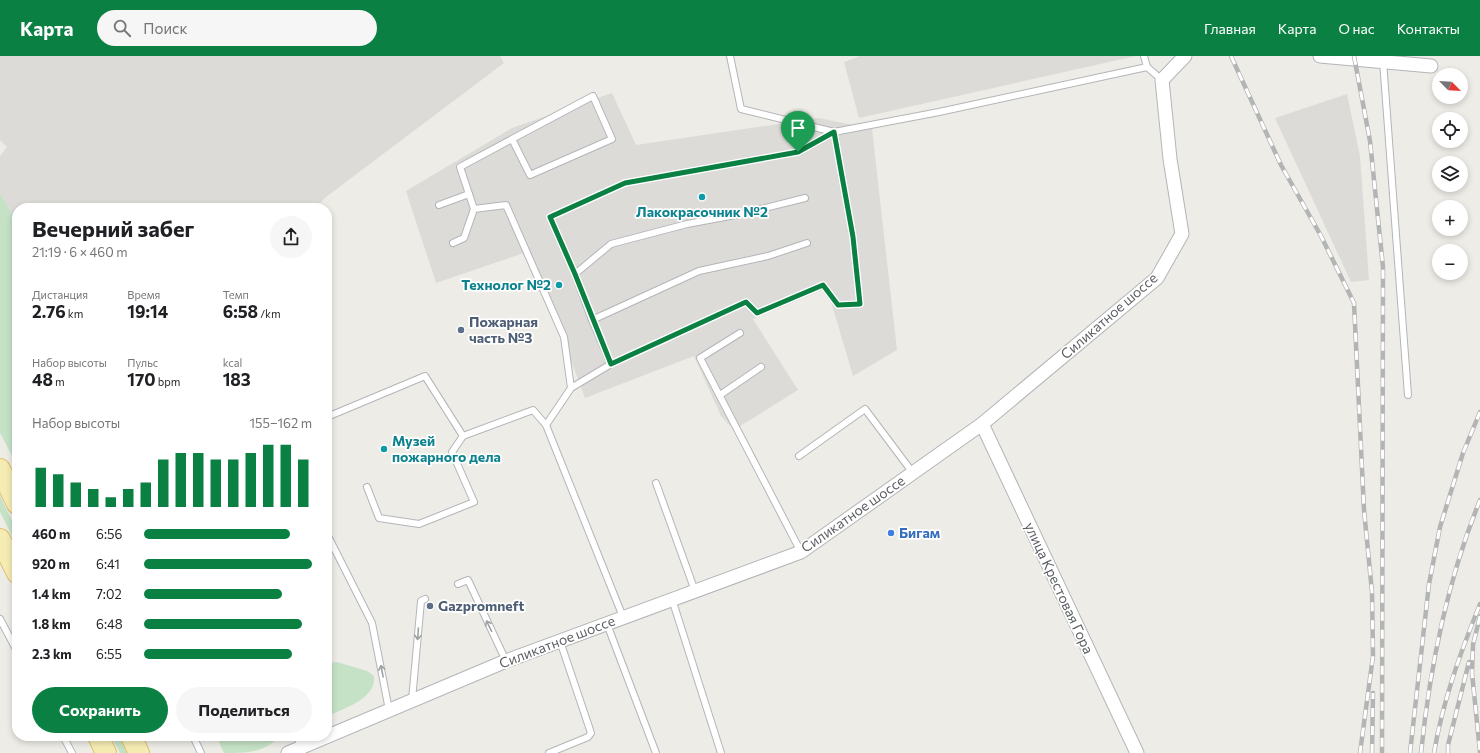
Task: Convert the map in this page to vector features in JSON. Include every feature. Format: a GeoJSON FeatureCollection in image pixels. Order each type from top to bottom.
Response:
{"type":"FeatureCollection","features":[{"type":"Feature","properties":{"kind":"main road"},"geometry":{"type":"LineString","coordinates":[[0,470],[12,494]]}},
{"type":"Feature","properties":{"kind":"main road"},"geometry":{"type":"LineString","coordinates":[[0,539],[12,564]]}},
{"type":"Feature","properties":{"kind":"main road"},"geometry":{"type":"LineString","coordinates":[[100,741],[106,753]]}},
{"type":"Feature","properties":{"kind":"main road"},"geometry":{"type":"LineString","coordinates":[[133,741],[139,753]]}},
{"type":"Feature","properties":{"kind":"street"},"geometry":{"type":"LineString","coordinates":[[1162,80],[1185,56]]}},
{"type":"Feature","properties":{"kind":"street"},"geometry":{"type":"LineString","coordinates":[[1320,56],[1431,66]]}},
{"type":"Feature","properties":{"kind":"street","name":"Силикатное шоссе"},"geometry":{"type":"LineString","coordinates":[[332,734],[506,661],[801,552],[982,424],[1157,278],[1182,234],[1170,159],[1162,80]]}},
{"type":"Feature","properties":{"kind":"street","name":"улица Крестовая Гора"},"geometry":{"type":"LineString","coordinates":[[982,424],[1137,753]]}},
{"type":"Feature","properties":{"kind":"street","name":"Силикатное шоссе"},"geometry":{"type":"LineString","coordinates":[[297,748],[314,741]]}},
{"type":"Feature","properties":{"kind":"lane"},"geometry":{"type":"LineString","coordinates":[[730,56],[741,110],[834,132]]}},
{"type":"Feature","properties":{"kind":"lane"},"geometry":{"type":"LineString","coordinates":[[1144,56],[1147,67],[1162,80]]}},
{"type":"Feature","properties":{"kind":"lane"},"geometry":{"type":"LineString","coordinates":[[1383,61],[1408,395]]}},
{"type":"Feature","properties":{"kind":"lane"},"geometry":{"type":"LineString","coordinates":[[611,364],[592,320],[575,274],[550,217],[625,183],[798,152],[834,132],[939,112],[1147,67]]}},
{"type":"Feature","properties":{"kind":"lane"},"geometry":{"type":"LineString","coordinates":[[453,243],[464,238],[474,209],[460,167],[512,139],[593,96],[612,139],[530,175],[512,139]]}},
{"type":"Feature","properties":{"kind":"lane"},"geometry":{"type":"LineString","coordinates":[[546,425],[571,388],[611,364],[746,302],[757,313],[823,285],[838,305],[860,304],[853,237],[834,132]]}},
{"type":"Feature","properties":{"kind":"lane"},"geometry":{"type":"LineString","coordinates":[[439,205],[469,194]]}},
{"type":"Feature","properties":{"kind":"lane"},"geometry":{"type":"LineString","coordinates":[[575,274],[611,244],[687,224],[741,214],[805,198]]}},
{"type":"Feature","properties":{"kind":"lane"},"geometry":{"type":"LineString","coordinates":[[474,209],[506,204],[564,337],[571,388]]}},
{"type":"Feature","properties":{"kind":"lane"},"geometry":{"type":"LineString","coordinates":[[592,320],[699,270],[768,256],[807,243]]}},
{"type":"Feature","properties":{"kind":"lane"},"geometry":{"type":"LineString","coordinates":[[740,333],[700,358],[801,552]]}},
{"type":"Feature","properties":{"kind":"lane"},"geometry":{"type":"LineString","coordinates":[[720,395],[761,367]]}},
{"type":"Feature","properties":{"kind":"lane"},"geometry":{"type":"LineString","coordinates":[[332,415],[425,376],[463,436]]}},
{"type":"Feature","properties":{"kind":"lane"},"geometry":{"type":"LineString","coordinates":[[799,456],[866,409],[913,473]]}},
{"type":"Feature","properties":{"kind":"lane"},"geometry":{"type":"LineString","coordinates":[[367,487],[379,518],[419,524],[474,502],[452,452],[463,436],[534,410],[546,425],[623,618]]}},
{"type":"Feature","properties":{"kind":"lane"},"geometry":{"type":"LineString","coordinates":[[656,483],[695,591]]}},
{"type":"Feature","properties":{"kind":"lane"},"geometry":{"type":"LineString","coordinates":[[332,544],[372,623],[389,710]]}},
{"type":"Feature","properties":{"kind":"lane"},"geometry":{"type":"LineString","coordinates":[[458,584],[468,580],[506,661]]}},
{"type":"Feature","properties":{"kind":"lane"},"geometry":{"type":"LineString","coordinates":[[412,700],[421,601],[425,598]]}},
{"type":"Feature","properties":{"kind":"lane"},"geometry":{"type":"LineString","coordinates":[[672,600],[721,753]]}},
{"type":"Feature","properties":{"kind":"lane"},"geometry":{"type":"LineString","coordinates":[[0,619],[12,642]]}},
{"type":"Feature","properties":{"kind":"lane"},"geometry":{"type":"LineString","coordinates":[[607,624],[656,753]]}},
{"type":"Feature","properties":{"kind":"lane"},"geometry":{"type":"LineString","coordinates":[[549,753],[588,737],[591,733],[560,641]]}},
{"type":"Feature","properties":{"kind":"lane"},"geometry":{"type":"LineString","coordinates":[[66,741],[72,753]]}},
{"type":"Feature","properties":{"kind":"lane"},"geometry":{"type":"LineString","coordinates":[[195,741],[201,753]]}},
{"type":"Feature","properties":{"kind":"shaded area"},"geometry":{"type":"Polygon","coordinates":[[[0,56],[500,56],[504,63],[320,203],[12,203],[12,214],[0,193],[0,156],[7,147],[0,140],[0,56]]]}},
{"type":"Feature","properties":{"kind":"shaded area"},"geometry":{"type":"Polygon","coordinates":[[[860,56],[1136,56],[859,118],[844,62],[860,56]]]}},
{"type":"Feature","properties":{"kind":"shaded area"},"geometry":{"type":"Polygon","coordinates":[[[612,93],[636,145],[819,118],[872,129],[897,350],[853,376],[827,288],[753,319],[798,390],[734,430],[721,416],[694,356],[585,398],[530,251],[436,283],[406,191],[512,128],[612,93]]]}},
{"type":"Feature","properties":{"kind":"shaded area"},"geometry":{"type":"Polygon","coordinates":[[[1347,94],[1360,156],[1369,280],[1351,282],[1275,118],[1347,94]]]}},
{"type":"Feature","properties":{"kind":"green space"},"geometry":{"type":"Polygon","coordinates":[[[0,193],[12,214],[12,456],[0,433],[0,193]]]}},
{"type":"Feature","properties":{"kind":"green space"},"geometry":{"type":"Polygon","coordinates":[[[0,496],[12,521],[12,536],[0,512],[0,496]]]}},
{"type":"Feature","properties":{"kind":"green space"},"geometry":{"type":"Polygon","coordinates":[[[337,662],[367,671],[374,676],[374,684],[370,691],[358,702],[332,714],[332,663],[337,662]]]}},
{"type":"Feature","properties":{"kind":"green space"},"geometry":{"type":"Polygon","coordinates":[[[114,741],[121,741],[127,753],[120,753],[114,741]]]}},
{"type":"Feature","properties":{"kind":"green space"},"geometry":{"type":"Polygon","coordinates":[[[275,741],[261,749],[241,753],[225,753],[219,742],[275,741]]]}},
{"type":"Feature","properties":{"kind":"railway"},"geometry":{"type":"LineString","coordinates":[[1231,56],[1281,165],[1321,236],[1354,303],[1364,510],[1372,592],[1373,656],[1360,753]]}},
{"type":"Feature","properties":{"kind":"railway"},"geometry":{"type":"LineString","coordinates":[[1354,56],[1370,141],[1383,267],[1382,753]]}},
{"type":"Feature","properties":{"kind":"railway"},"geometry":{"type":"LineString","coordinates":[[1410,753],[1429,584],[1440,527],[1463,453],[1480,412]]}},
{"type":"Feature","properties":{"kind":"railway"},"geometry":{"type":"LineString","coordinates":[[1421,753],[1429,688],[1449,593],[1458,561],[1480,500]]}},
{"type":"Feature","properties":{"kind":"railway"},"geometry":{"type":"LineString","coordinates":[[1434,753],[1447,696],[1480,604]]}},
{"type":"Feature","properties":{"kind":"railway"},"geometry":{"type":"LineString","coordinates":[[1480,616],[1473,645],[1472,673],[1480,752]]}},
{"type":"Feature","properties":{"kind":"railway"},"geometry":{"type":"LineString","coordinates":[[1448,753],[1448,745],[1469,662]]}},
{"type":"Feature","properties":{"kind":"railway"},"geometry":{"type":"LineString","coordinates":[[1372,753],[1373,693]]}},
{"type":"Feature","properties":{"kind":"place","name":"Лакокрасочник №2"},"geometry":{"type":"Point","coordinates":[702,197]}},
{"type":"Feature","properties":{"kind":"place","name":"Технолог №2"},"geometry":{"type":"Point","coordinates":[559,285]}},
{"type":"Feature","properties":{"kind":"place","name":"Пожарная часть №3"},"geometry":{"type":"Point","coordinates":[461,330]}},
{"type":"Feature","properties":{"kind":"place","name":"Музей пожарного дела"},"geometry":{"type":"Point","coordinates":[384,449]}},
{"type":"Feature","properties":{"kind":"place","name":"Бигам"},"geometry":{"type":"Point","coordinates":[891,533]}},
{"type":"Feature","properties":{"kind":"place","name":"Gazpromneft"},"geometry":{"type":"Point","coordinates":[430,606]}},
{"type":"Feature","properties":{"kind":"route"},"geometry":{"type":"LineString","coordinates":[[834,132],[853,237],[860,304],[838,305],[823,285],[757,313],[746,302],[611,364],[592,320],[575,274],[550,217],[625,183],[798,152],[834,132]]}}]}
